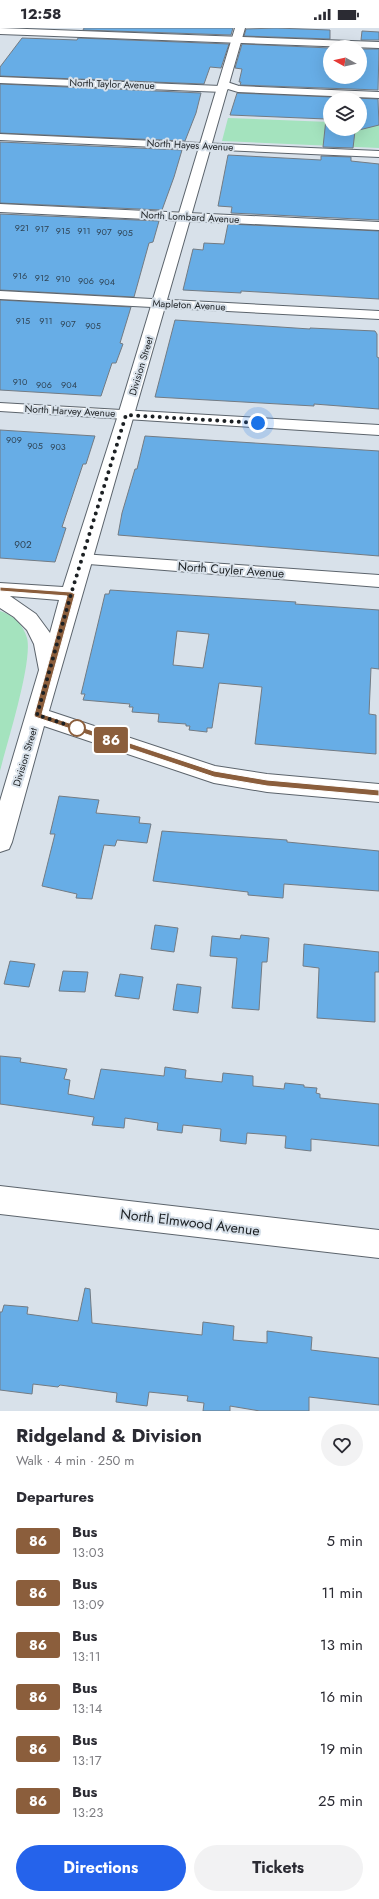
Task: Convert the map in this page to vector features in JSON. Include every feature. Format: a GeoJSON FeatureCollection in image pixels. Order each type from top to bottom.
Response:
{"type":"FeatureCollection","features":[{"type":"Feature","properties":{"kind":"street","name":"Division Street"},"geometry":{"type":"LineString","coordinates":[[0,842],[71,594],[224,87],[240,28]]}},
{"type":"Feature","properties":{"kind":"street"},"geometry":{"type":"LineString","coordinates":[[0,31],[379,45]]}},
{"type":"Feature","properties":{"kind":"street","name":"North Taylor Avenue"},"geometry":{"type":"LineString","coordinates":[[0,80],[224,87],[238,89],[379,95]]}},
{"type":"Feature","properties":{"kind":"street","name":"North Hayes Avenue"},"geometry":{"type":"LineString","coordinates":[[0,137],[379,154]]}},
{"type":"Feature","properties":{"kind":"street","name":"North Lombard Avenue"},"geometry":{"type":"LineString","coordinates":[[0,208],[379,226]]}},
{"type":"Feature","properties":{"kind":"street","name":"Mapleton Avenue"},"geometry":{"type":"LineString","coordinates":[[0,295],[379,315]]}},
{"type":"Feature","properties":{"kind":"street","name":"North Harvey Avenue"},"geometry":{"type":"LineString","coordinates":[[0,407],[379,430]]}},
{"type":"Feature","properties":{"kind":"street","name":"North Cuyler Avenue"},"geometry":{"type":"LineString","coordinates":[[82,559],[379,581]]}},
{"type":"Feature","properties":{"kind":"street"},"geometry":{"type":"LineString","coordinates":[[0,589],[71,594]]}},
{"type":"Feature","properties":{"kind":"street"},"geometry":{"type":"LineString","coordinates":[[0,599],[19,609],[38,628],[46,647],[49,672]]}},
{"type":"Feature","properties":{"kind":"street"},"geometry":{"type":"LineString","coordinates":[[37,715],[214,774],[267,783],[379,793]]}},
{"type":"Feature","properties":{"kind":"street","name":"North Elmwood Avenue"},"geometry":{"type":"LineString","coordinates":[[0,1200],[379,1244]]}},
{"type":"Feature","properties":{"kind":"green space"},"geometry":{"type":"Polygon","coordinates":[[[228,118],[323,122],[323,136],[367,136],[367,124],[379,124],[379,148],[222,141],[228,118]]]}},
{"type":"Feature","properties":{"kind":"green space"},"geometry":{"type":"Polygon","coordinates":[[[0,611],[9,615],[23,628],[27,638],[28,649],[23,683],[0,771],[0,611]]]}},
{"type":"Feature","properties":{"kind":"building"},"geometry":{"type":"Polygon","coordinates":[[[84,28],[233,28],[231,35],[83,30],[84,28]]]}},
{"type":"Feature","properties":{"kind":"building"},"geometry":{"type":"Polygon","coordinates":[[[276,28],[330,30],[330,39],[244,36],[246,29],[276,28]]]}},
{"type":"Feature","properties":{"kind":"building"},"geometry":{"type":"Polygon","coordinates":[[[362,31],[379,32],[379,40],[361,40],[362,31]]]}},
{"type":"Feature","properties":{"kind":"building"},"geometry":{"type":"Polygon","coordinates":[[[22,38],[77,40],[78,38],[229,44],[221,68],[210,67],[204,84],[0,76],[0,67],[22,38]]]}},
{"type":"Feature","properties":{"kind":"building"},"geometry":{"type":"Polygon","coordinates":[[[242,44],[323,48],[323,84],[367,84],[367,49],[379,49],[378,90],[240,85],[241,82],[239,82],[242,69],[235,68],[242,44]]]}},
{"type":"Feature","properties":{"kind":"building"},"geometry":{"type":"Polygon","coordinates":[[[0,84],[201,93],[196,113],[185,141],[0,133],[0,84]]]}},
{"type":"Feature","properties":{"kind":"building"},"geometry":{"type":"Polygon","coordinates":[[[237,93],[323,97],[323,119],[230,115],[237,93]]]}},
{"type":"Feature","properties":{"kind":"building"},"geometry":{"type":"Polygon","coordinates":[[[367,99],[378,99],[379,125],[367,128],[367,99]]]}},
{"type":"Feature","properties":{"kind":"building"},"geometry":{"type":"Polygon","coordinates":[[[324,136],[354,136],[353,148],[323,147],[324,136]]]}},
{"type":"Feature","properties":{"kind":"building"},"geometry":{"type":"Polygon","coordinates":[[[0,142],[182,150],[162,210],[0,203],[0,142]]]}},
{"type":"Feature","properties":{"kind":"building"},"geometry":{"type":"Polygon","coordinates":[[[228,155],[321,160],[321,156],[351,157],[351,161],[379,164],[379,220],[231,213],[232,207],[218,206],[228,155]]]}},
{"type":"Feature","properties":{"kind":"building"},"geometry":{"type":"Polygon","coordinates":[[[0,214],[159,221],[153,242],[149,243],[134,297],[0,290],[0,214]]]}},
{"type":"Feature","properties":{"kind":"building"},"geometry":{"type":"Polygon","coordinates":[[[228,224],[379,231],[379,299],[241,291],[241,293],[183,290],[193,249],[203,250],[204,243],[224,244],[228,224]]]}},
{"type":"Feature","properties":{"kind":"building"},"geometry":{"type":"Polygon","coordinates":[[[0,300],[131,307],[120,343],[123,344],[116,363],[112,363],[101,396],[0,390],[0,300]]]}},
{"type":"Feature","properties":{"kind":"building"},"geometry":{"type":"Polygon","coordinates":[[[175,320],[310,329],[375,331],[377,334],[377,357],[379,358],[379,409],[314,404],[314,406],[155,397],[175,320]]]}},
{"type":"Feature","properties":{"kind":"building"},"geometry":{"type":"Polygon","coordinates":[[[0,430],[95,436],[86,464],[83,464],[62,527],[66,528],[55,562],[0,558],[0,430]]]}},
{"type":"Feature","properties":{"kind":"building"},"geometry":{"type":"Polygon","coordinates":[[[145,436],[379,451],[379,556],[118,535],[122,513],[135,469],[137,469],[145,436]]]}},
{"type":"Feature","properties":{"kind":"building"},"geometry":{"type":"Polygon","coordinates":[[[110,590],[296,602],[295,604],[379,610],[379,669],[371,668],[369,714],[376,715],[376,754],[255,744],[262,687],[219,683],[212,728],[207,728],[207,732],[189,730],[190,726],[186,726],[186,724],[158,722],[159,714],[132,712],[133,707],[129,707],[130,704],[83,700],[85,694],[81,694],[105,594],[109,594],[110,590]],[[177,631],[173,665],[203,668],[209,634],[177,631]]]}},
{"type":"Feature","properties":{"kind":"building"},"geometry":{"type":"Polygon","coordinates":[[[59,796],[99,800],[96,813],[140,817],[139,823],[151,824],[147,843],[117,840],[115,846],[104,845],[92,899],[76,898],[77,894],[42,886],[55,834],[50,834],[59,796]]]}},
{"type":"Feature","properties":{"kind":"building"},"geometry":{"type":"Polygon","coordinates":[[[162,831],[287,840],[287,842],[379,851],[379,891],[284,884],[283,898],[248,895],[248,892],[153,881],[162,831]]]}},
{"type":"Feature","properties":{"kind":"building"},"geometry":{"type":"Polygon","coordinates":[[[155,925],[178,928],[174,952],[151,949],[155,925]]]}},
{"type":"Feature","properties":{"kind":"building"},"geometry":{"type":"Polygon","coordinates":[[[241,935],[269,938],[267,962],[262,962],[259,1010],[232,1008],[237,958],[210,956],[212,936],[240,939],[241,935]]]}},
{"type":"Feature","properties":{"kind":"building"},"geometry":{"type":"Polygon","coordinates":[[[304,944],[379,952],[379,972],[375,972],[375,1022],[317,1018],[319,968],[303,966],[304,944]]]}},
{"type":"Feature","properties":{"kind":"building"},"geometry":{"type":"Polygon","coordinates":[[[10,961],[35,964],[29,987],[4,984],[10,961]]]}},
{"type":"Feature","properties":{"kind":"building"},"geometry":{"type":"Polygon","coordinates":[[[63,971],[88,972],[85,992],[59,991],[63,971]]]}},
{"type":"Feature","properties":{"kind":"building"},"geometry":{"type":"Polygon","coordinates":[[[120,974],[143,977],[139,999],[115,996],[120,974]]]}},
{"type":"Feature","properties":{"kind":"building"},"geometry":{"type":"Polygon","coordinates":[[[177,984],[201,987],[198,1013],[173,1010],[177,984]]]}},
{"type":"Feature","properties":{"kind":"building"},"geometry":{"type":"Polygon","coordinates":[[[0,1056],[21,1058],[20,1062],[67,1069],[64,1079],[70,1080],[68,1094],[94,1099],[101,1069],[164,1076],[165,1067],[186,1070],[185,1078],[222,1082],[223,1073],[253,1076],[253,1086],[284,1089],[285,1083],[317,1088],[316,1093],[320,1094],[320,1098],[379,1104],[379,1146],[311,1139],[311,1151],[285,1148],[286,1136],[247,1133],[246,1144],[220,1141],[221,1129],[183,1125],[182,1133],[157,1130],[158,1123],[125,1118],[124,1128],[92,1125],[94,1117],[0,1104],[0,1056]]]}},
{"type":"Feature","properties":{"kind":"building"},"geometry":{"type":"Polygon","coordinates":[[[85,1288],[90,1289],[92,1323],[202,1335],[203,1322],[234,1326],[233,1340],[267,1343],[267,1331],[312,1337],[311,1350],[379,1358],[379,1405],[309,1397],[309,1411],[260,1411],[230,1406],[230,1411],[203,1411],[204,1403],[187,1401],[188,1396],[149,1392],[147,1406],[116,1402],[117,1393],[60,1385],[58,1387],[33,1384],[32,1394],[0,1390],[0,1312],[2,1312],[4,1305],[28,1307],[27,1314],[78,1321],[85,1288]]]}},
{"type":"Feature","properties":{"kind":"bus line","name":"86"},"geometry":{"type":"LineString","coordinates":[[0,589],[71,594],[37,715],[214,774],[267,783],[379,793]]}},
{"type":"Feature","properties":{"kind":"route"},"geometry":{"type":"LineString","coordinates":[[77,728],[37,715],[71,594],[126,415],[258,423]]}}]}
